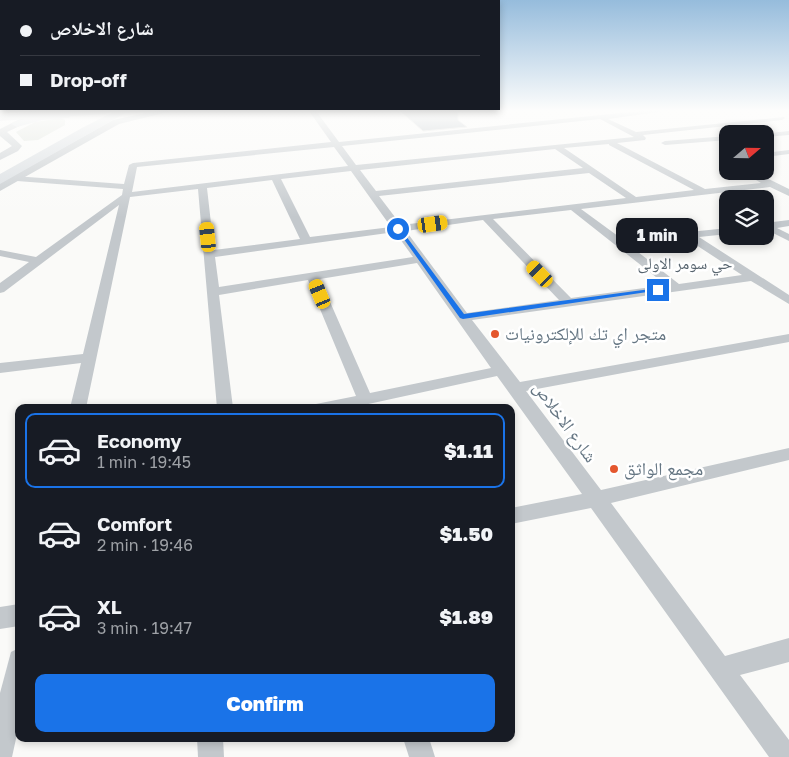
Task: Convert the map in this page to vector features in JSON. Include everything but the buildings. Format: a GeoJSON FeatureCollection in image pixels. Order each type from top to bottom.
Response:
{"type":"FeatureCollection","features":[{"type":"Feature","properties":{"kind":"main road"},"geometry":{"type":"LineString","coordinates":[[0,167],[36,146]]}},
{"type":"Feature","properties":{"kind":"main road"},"geometry":{"type":"LineString","coordinates":[[0,180],[57,146]]}},
{"type":"Feature","properties":{"kind":"main road"},"geometry":{"type":"LineString","coordinates":[[54,148],[61,146]]}},
{"type":"Feature","properties":{"kind":"street"},"geometry":{"type":"LineString","coordinates":[[0,157],[17,146]]}},
{"type":"Feature","properties":{"kind":"street"},"geometry":{"type":"LineString","coordinates":[[0,188],[72,146]]}},
{"type":"Feature","properties":{"kind":"street"},"geometry":{"type":"LineString","coordinates":[[79,404],[133,165],[314,146]]}},
{"type":"Feature","properties":{"kind":"street","name":"شارع الاخلاص"},"geometry":{"type":"LineString","coordinates":[[338,146],[785,757]]}},
{"type":"Feature","properties":{"kind":"street"},"geometry":{"type":"LineString","coordinates":[[17,178],[128,191],[202,186],[354,168],[576,146]]}},
{"type":"Feature","properties":{"kind":"street"},"geometry":{"type":"LineString","coordinates":[[618,146],[704,192]]}},
{"type":"Feature","properties":{"kind":"street"},"geometry":{"type":"LineString","coordinates":[[558,148],[635,200]]}},
{"type":"Feature","properties":{"kind":"street"},"geometry":{"type":"LineString","coordinates":[[774,154],[789,152]]}},
{"type":"Feature","properties":{"kind":"street"},"geometry":{"type":"LineString","coordinates":[[372,194],[592,170]]}},
{"type":"Feature","properties":{"kind":"street"},"geometry":{"type":"LineString","coordinates":[[275,177],[307,241]]}},
{"type":"Feature","properties":{"kind":"street"},"geometry":{"type":"LineString","coordinates":[[764,180],[789,193]]}},
{"type":"Feature","properties":{"kind":"street"},"geometry":{"type":"LineString","coordinates":[[210,254],[485,217],[772,184]]}},
{"type":"Feature","properties":{"kind":"street"},"geometry":{"type":"LineString","coordinates":[[202,186],[224,404]]}},
{"type":"Feature","properties":{"kind":"street"},"geometry":{"type":"LineString","coordinates":[[0,290],[128,191]]}},
{"type":"Feature","properties":{"kind":"street"},"geometry":{"type":"LineString","coordinates":[[573,207],[676,287]]}},
{"type":"Feature","properties":{"kind":"street"},"geometry":{"type":"LineString","coordinates":[[485,217],[568,302]]}},
{"type":"Feature","properties":{"kind":"street"},"geometry":{"type":"LineString","coordinates":[[774,225],[789,223]]}},
{"type":"Feature","properties":{"kind":"street"},"geometry":{"type":"LineString","coordinates":[[774,230],[789,238]]}},
{"type":"Feature","properties":{"kind":"street"},"geometry":{"type":"LineString","coordinates":[[619,243],[719,232]]}},
{"type":"Feature","properties":{"kind":"street"},"geometry":{"type":"LineString","coordinates":[[690,236],[789,300]]}},
{"type":"Feature","properties":{"kind":"street"},"geometry":{"type":"LineString","coordinates":[[0,253],[39,261]]}},
{"type":"Feature","properties":{"kind":"street"},"geometry":{"type":"LineString","coordinates":[[212,292],[421,260]]}},
{"type":"Feature","properties":{"kind":"street"},"geometry":{"type":"LineString","coordinates":[[313,276],[365,399]]}},
{"type":"Feature","properties":{"kind":"street"},"geometry":{"type":"LineString","coordinates":[[463,316],[753,277]]}},
{"type":"Feature","properties":{"kind":"street"},"geometry":{"type":"LineString","coordinates":[[515,388],[789,338]]}},
{"type":"Feature","properties":{"kind":"street"},"geometry":{"type":"LineString","coordinates":[[0,368],[88,358]]}},
{"type":"Feature","properties":{"kind":"street"},"geometry":{"type":"LineString","coordinates":[[341,404],[502,370]]}},
{"type":"Feature","properties":{"kind":"street"},"geometry":{"type":"LineString","coordinates":[[515,515],[596,499],[789,454]]}},
{"type":"Feature","properties":{"kind":"street"},"geometry":{"type":"LineString","coordinates":[[0,618],[15,616]]}},
{"type":"Feature","properties":{"kind":"street"},"geometry":{"type":"LineString","coordinates":[[720,669],[789,650]]}},
{"type":"Feature","properties":{"kind":"street"},"geometry":{"type":"LineString","coordinates":[[0,754],[15,680]]}},
{"type":"Feature","properties":{"kind":"street"},"geometry":{"type":"LineString","coordinates":[[210,742],[211,757]]}},
{"type":"Feature","properties":{"kind":"street"},"geometry":{"type":"LineString","coordinates":[[417,742],[422,757]]}},
{"type":"Feature","properties":{"kind":"place","name":"متجر اي تك للإلكترونيات"},"geometry":{"type":"Point","coordinates":[495,334]}},
{"type":"Feature","properties":{"kind":"place","name":"مجمع الواثق"},"geometry":{"type":"Point","coordinates":[614,469]}},
{"type":"Feature","properties":{"kind":"district","name":"حي سومر الاولى"},"geometry":{"type":"Point","coordinates":[685,263]}},
{"type":"Feature","properties":{"kind":"route"},"geometry":{"type":"LineString","coordinates":[[398,229],[463,316],[658,290]]}}]}
